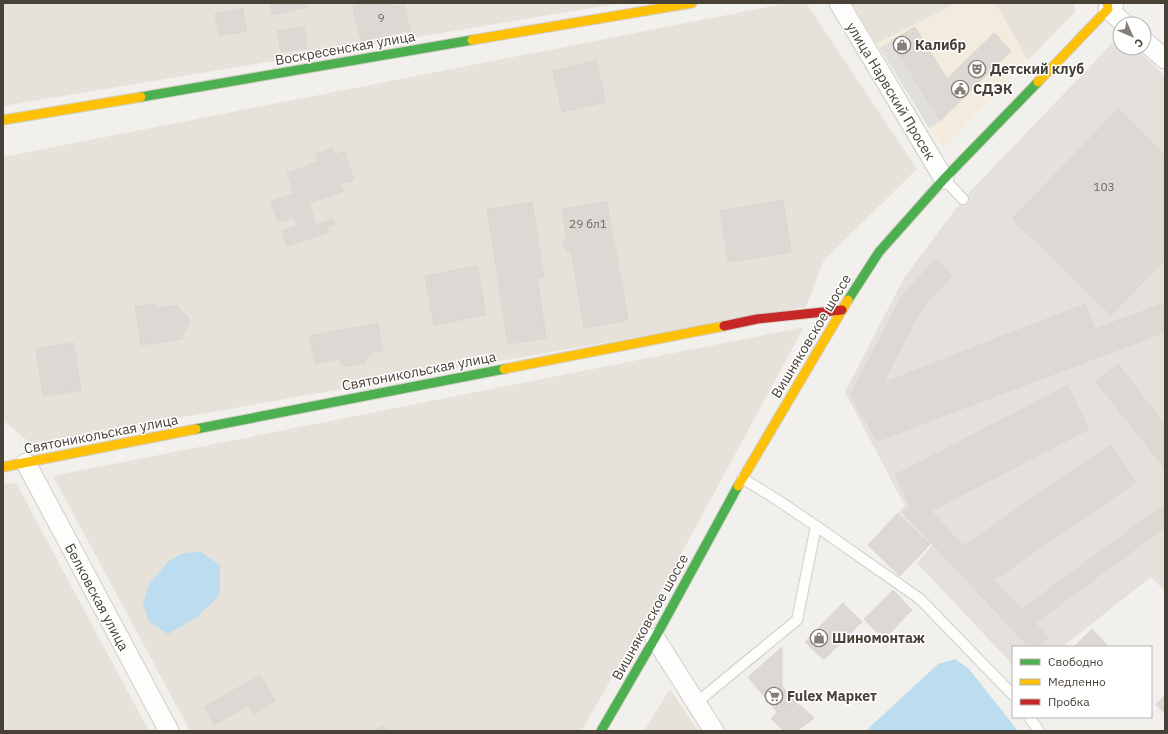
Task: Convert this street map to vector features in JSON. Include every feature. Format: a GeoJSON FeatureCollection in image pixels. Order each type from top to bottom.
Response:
{"type":"FeatureCollection","features":[{"type":"Feature","properties":{"kind":"street","name":"Воскресенская улица"},"geometry":{"type":"LineString","coordinates":[[3,120],[692,3]]}},
{"type":"Feature","properties":{"kind":"street","name":"улица Нарвский Просек"},"geometry":{"type":"LineString","coordinates":[[839,3],[944,179]]}},
{"type":"Feature","properties":{"kind":"street","name":"Вишняковское шоссе"},"geometry":{"type":"LineString","coordinates":[[601,731],[655,638],[742,478],[842,310],[879,252],[944,179],[990,134],[1110,5]]}},
{"type":"Feature","properties":{"kind":"street"},"geometry":{"type":"LineString","coordinates":[[1110,5],[1119,16]]}},
{"type":"Feature","properties":{"kind":"street"},"geometry":{"type":"LineString","coordinates":[[1152,48],[1165,59]]}},
{"type":"Feature","properties":{"kind":"street","name":"Святоникольская улица"},"geometry":{"type":"LineString","coordinates":[[3,467],[757,319],[842,310]]}},
{"type":"Feature","properties":{"kind":"street","name":"Белковская улица"},"geometry":{"type":"LineString","coordinates":[[26,463],[169,731]]}},
{"type":"Feature","properties":{"kind":"street"},"geometry":{"type":"LineString","coordinates":[[655,638],[714,731]]}},
{"type":"Feature","properties":{"kind":"lane"},"geometry":{"type":"LineString","coordinates":[[944,179],[963,199]]}},
{"type":"Feature","properties":{"kind":"lane"},"geometry":{"type":"LineString","coordinates":[[742,478],[816,526],[920,599],[1012,694]]}},
{"type":"Feature","properties":{"kind":"lane"},"geometry":{"type":"LineString","coordinates":[[696,703],[797,620],[816,526]]}},
{"type":"Feature","properties":{"kind":"lane"},"geometry":{"type":"LineString","coordinates":[[1030,718],[1039,731]]}},
{"type":"Feature","properties":{"kind":"shaded area"},"geometry":{"type":"Polygon","coordinates":[[[3,3],[622,3],[3,106],[3,3]]]}},
{"type":"Feature","properties":{"kind":"shaded area"},"geometry":{"type":"Polygon","coordinates":[[[788,3],[806,3],[917,169],[824,260],[806,307],[31,444],[3,420],[3,157],[788,3]]]}},
{"type":"Feature","properties":{"kind":"shaded area"},"geometry":{"type":"Polygon","coordinates":[[[852,3],[957,3],[876,44],[852,3]]]}},
{"type":"Feature","properties":{"kind":"shaded area"},"geometry":{"type":"Polygon","coordinates":[[[957,3],[995,3],[1028,60],[943,149],[876,44],[957,3]]]}},
{"type":"Feature","properties":{"kind":"shaded area"},"geometry":{"type":"Polygon","coordinates":[[[995,3],[1074,3],[1076,11],[1028,60],[995,3]]]}},
{"type":"Feature","properties":{"kind":"shaded area"},"geometry":{"type":"Polygon","coordinates":[[[891,41],[940,121],[929,128],[880,48],[891,41]]]}},
{"type":"Feature","properties":{"kind":"shaded area"},"geometry":{"type":"Polygon","coordinates":[[[1112,43],[1112,56],[1144,56],[1165,76],[1165,591],[1151,577],[1063,646],[1012,646],[1012,664],[917,563],[932,545],[899,512],[905,506],[845,392],[904,278],[963,199],[1112,43]]]}},
{"type":"Feature","properties":{"kind":"shaded area"},"geometry":{"type":"Polygon","coordinates":[[[804,327],[640,630],[581,731],[190,731],[53,476],[804,327]]]}},
{"type":"Feature","properties":{"kind":"shaded area"},"geometry":{"type":"Polygon","coordinates":[[[16,483],[149,731],[3,731],[3,484],[16,483]]]}},
{"type":"Feature","properties":{"kind":"shaded area"},"geometry":{"type":"Polygon","coordinates":[[[670,689],[698,731],[644,731],[670,689]]]}},
{"type":"Feature","properties":{"kind":"water"},"geometry":{"type":"Polygon","coordinates":[[[201,552],[220,565],[220,595],[197,617],[168,634],[149,622],[143,603],[149,584],[169,561],[183,553],[201,552]]]}},
{"type":"Feature","properties":{"kind":"water"},"geometry":{"type":"Polygon","coordinates":[[[955,659],[969,669],[1018,731],[867,731],[938,664],[955,659]]]}},
{"type":"Feature","properties":{"kind":"building"},"geometry":{"type":"Polygon","coordinates":[[[270,3],[306,3],[307,7],[273,15],[270,3]]]}},
{"type":"Feature","properties":{"kind":"building"},"geometry":{"type":"Polygon","coordinates":[[[366,3],[394,3],[395,7],[404,5],[410,30],[361,41],[353,6],[366,3]]]}},
{"type":"Feature","properties":{"kind":"building"},"geometry":{"type":"Polygon","coordinates":[[[243,8],[247,31],[219,36],[215,14],[243,8]]]}},
{"type":"Feature","properties":{"kind":"building"},"geometry":{"type":"Polygon","coordinates":[[[304,27],[307,48],[281,52],[277,31],[304,27]]]}},
{"type":"Feature","properties":{"kind":"building"},"geometry":{"type":"Polygon","coordinates":[[[915,27],[947,79],[994,33],[1011,51],[940,121],[891,41],[915,27]]]}},
{"type":"Feature","properties":{"kind":"building"},"geometry":{"type":"Polygon","coordinates":[[[596,61],[606,102],[562,112],[553,71],[596,61]]]}},
{"type":"Feature","properties":{"kind":"building"},"geometry":{"type":"Polygon","coordinates":[[[1118,109],[1165,155],[1165,259],[1111,315],[1012,219],[1118,109]]]}},
{"type":"Feature","properties":{"kind":"building"},"geometry":{"type":"Polygon","coordinates":[[[333,148],[335,155],[345,151],[354,180],[340,184],[343,192],[309,203],[316,225],[333,219],[335,224],[327,227],[329,232],[287,246],[282,231],[297,226],[294,217],[278,222],[271,201],[294,194],[287,173],[318,162],[315,154],[333,148]]]}},
{"type":"Feature","properties":{"kind":"building"},"geometry":{"type":"Polygon","coordinates":[[[783,200],[791,252],[728,262],[720,211],[783,200]]]}},
{"type":"Feature","properties":{"kind":"building"},"geometry":{"type":"Polygon","coordinates":[[[607,201],[628,320],[584,328],[571,251],[567,252],[566,248],[564,248],[562,240],[567,239],[562,209],[607,201]]]}},
{"type":"Feature","properties":{"kind":"building"},"geometry":{"type":"Polygon","coordinates":[[[532,202],[544,277],[537,278],[546,338],[508,344],[487,209],[532,202]]]}},
{"type":"Feature","properties":{"kind":"building"},"geometry":{"type":"Polygon","coordinates":[[[936,259],[952,275],[920,311],[883,383],[1085,304],[1095,329],[1165,303],[1165,332],[877,441],[851,395],[901,297],[936,259]]]}},
{"type":"Feature","properties":{"kind":"building"},"geometry":{"type":"Polygon","coordinates":[[[477,266],[486,315],[434,325],[425,276],[477,266]]]}},
{"type":"Feature","properties":{"kind":"building"},"geometry":{"type":"Polygon","coordinates":[[[155,304],[156,308],[176,305],[190,320],[182,339],[141,345],[135,306],[155,304]]]}},
{"type":"Feature","properties":{"kind":"building"},"geometry":{"type":"Polygon","coordinates":[[[378,323],[383,350],[370,353],[365,363],[345,367],[338,359],[315,364],[310,336],[378,323]]]}},
{"type":"Feature","properties":{"kind":"building"},"geometry":{"type":"Polygon","coordinates":[[[74,343],[81,390],[43,396],[36,349],[74,343]]]}},
{"type":"Feature","properties":{"kind":"building"},"geometry":{"type":"Polygon","coordinates":[[[1118,364],[1165,425],[1165,469],[1096,381],[1118,364]]]}},
{"type":"Feature","properties":{"kind":"building"},"geometry":{"type":"Polygon","coordinates":[[[1067,386],[1089,429],[931,511],[963,546],[1110,445],[1136,482],[994,580],[1022,609],[1165,504],[1165,527],[1035,623],[1049,638],[1039,646],[1028,646],[903,513],[910,506],[895,475],[1067,386]]]}},
{"type":"Feature","properties":{"kind":"building"},"geometry":{"type":"Polygon","coordinates":[[[898,513],[930,544],[900,576],[868,545],[898,513]]]}},
{"type":"Feature","properties":{"kind":"building"},"geometry":{"type":"Polygon","coordinates":[[[893,590],[912,610],[884,639],[864,619],[893,590]]]}},
{"type":"Feature","properties":{"kind":"building"},"geometry":{"type":"Polygon","coordinates":[[[843,603],[862,622],[824,660],[805,642],[843,603]]]}},
{"type":"Feature","properties":{"kind":"building"},"geometry":{"type":"Polygon","coordinates":[[[1092,629],[1108,646],[1075,646],[1092,629]]]}},
{"type":"Feature","properties":{"kind":"building"},"geometry":{"type":"Polygon","coordinates":[[[782,647],[782,686],[798,705],[777,712],[748,677],[782,647]]]}},
{"type":"Feature","properties":{"kind":"building"},"geometry":{"type":"Polygon","coordinates":[[[260,675],[275,701],[254,714],[249,705],[214,725],[204,707],[260,675]]]}},
{"type":"Feature","properties":{"kind":"building"},"geometry":{"type":"Polygon","coordinates":[[[1165,695],[1165,714],[1156,704],[1165,695]]]}},
{"type":"Feature","properties":{"kind":"building"},"geometry":{"type":"Polygon","coordinates":[[[800,705],[814,718],[797,731],[784,731],[771,719],[777,712],[800,705]]]}},
{"type":"Feature","properties":{"kind":"building"},"geometry":{"type":"Polygon","coordinates":[[[382,725],[387,731],[375,731],[382,725]]]}},
{"type":"Feature","properties":{"kind":"traffic: fast"},"geometry":{"type":"LineString","coordinates":[[141,97],[472,40]]}},
{"type":"Feature","properties":{"kind":"traffic: fast"},"geometry":{"type":"LineString","coordinates":[[848,300],[879,252],[944,179],[1038,82]]}},
{"type":"Feature","properties":{"kind":"traffic: fast"},"geometry":{"type":"LineString","coordinates":[[196,429],[504,369]]}},
{"type":"Feature","properties":{"kind":"traffic: fast"},"geometry":{"type":"LineString","coordinates":[[601,731],[655,638],[738,486]]}},
{"type":"Feature","properties":{"kind":"traffic: slow"},"geometry":{"type":"LineString","coordinates":[[472,40],[692,3]]}},
{"type":"Feature","properties":{"kind":"traffic: slow"},"geometry":{"type":"LineString","coordinates":[[1038,82],[1108,9],[1107,3]]}},
{"type":"Feature","properties":{"kind":"traffic: slow"},"geometry":{"type":"LineString","coordinates":[[3,120],[141,97]]}},
{"type":"Feature","properties":{"kind":"traffic: slow"},"geometry":{"type":"LineString","coordinates":[[738,486],[848,300]]}},
{"type":"Feature","properties":{"kind":"traffic: slow"},"geometry":{"type":"LineString","coordinates":[[504,369],[724,326]]}},
{"type":"Feature","properties":{"kind":"traffic: slow"},"geometry":{"type":"LineString","coordinates":[[3,467],[196,429]]}},
{"type":"Feature","properties":{"kind":"traffic: jam"},"geometry":{"type":"LineString","coordinates":[[724,326],[757,319],[842,310]]}},
{"type":"Feature","properties":{"kind":"place","name":"Калибр"},"geometry":{"type":"Point","coordinates":[902,45]}},
{"type":"Feature","properties":{"kind":"place","name":"Детский клуб"},"geometry":{"type":"Point","coordinates":[977,69]}},
{"type":"Feature","properties":{"kind":"place","name":"СДЭК"},"geometry":{"type":"Point","coordinates":[960,89]}},
{"type":"Feature","properties":{"kind":"place","name":"Шиномонтаж"},"geometry":{"type":"Point","coordinates":[819,638]}},
{"type":"Feature","properties":{"kind":"place","name":"Fulex Маркет"},"geometry":{"type":"Point","coordinates":[774,696]}}]}
